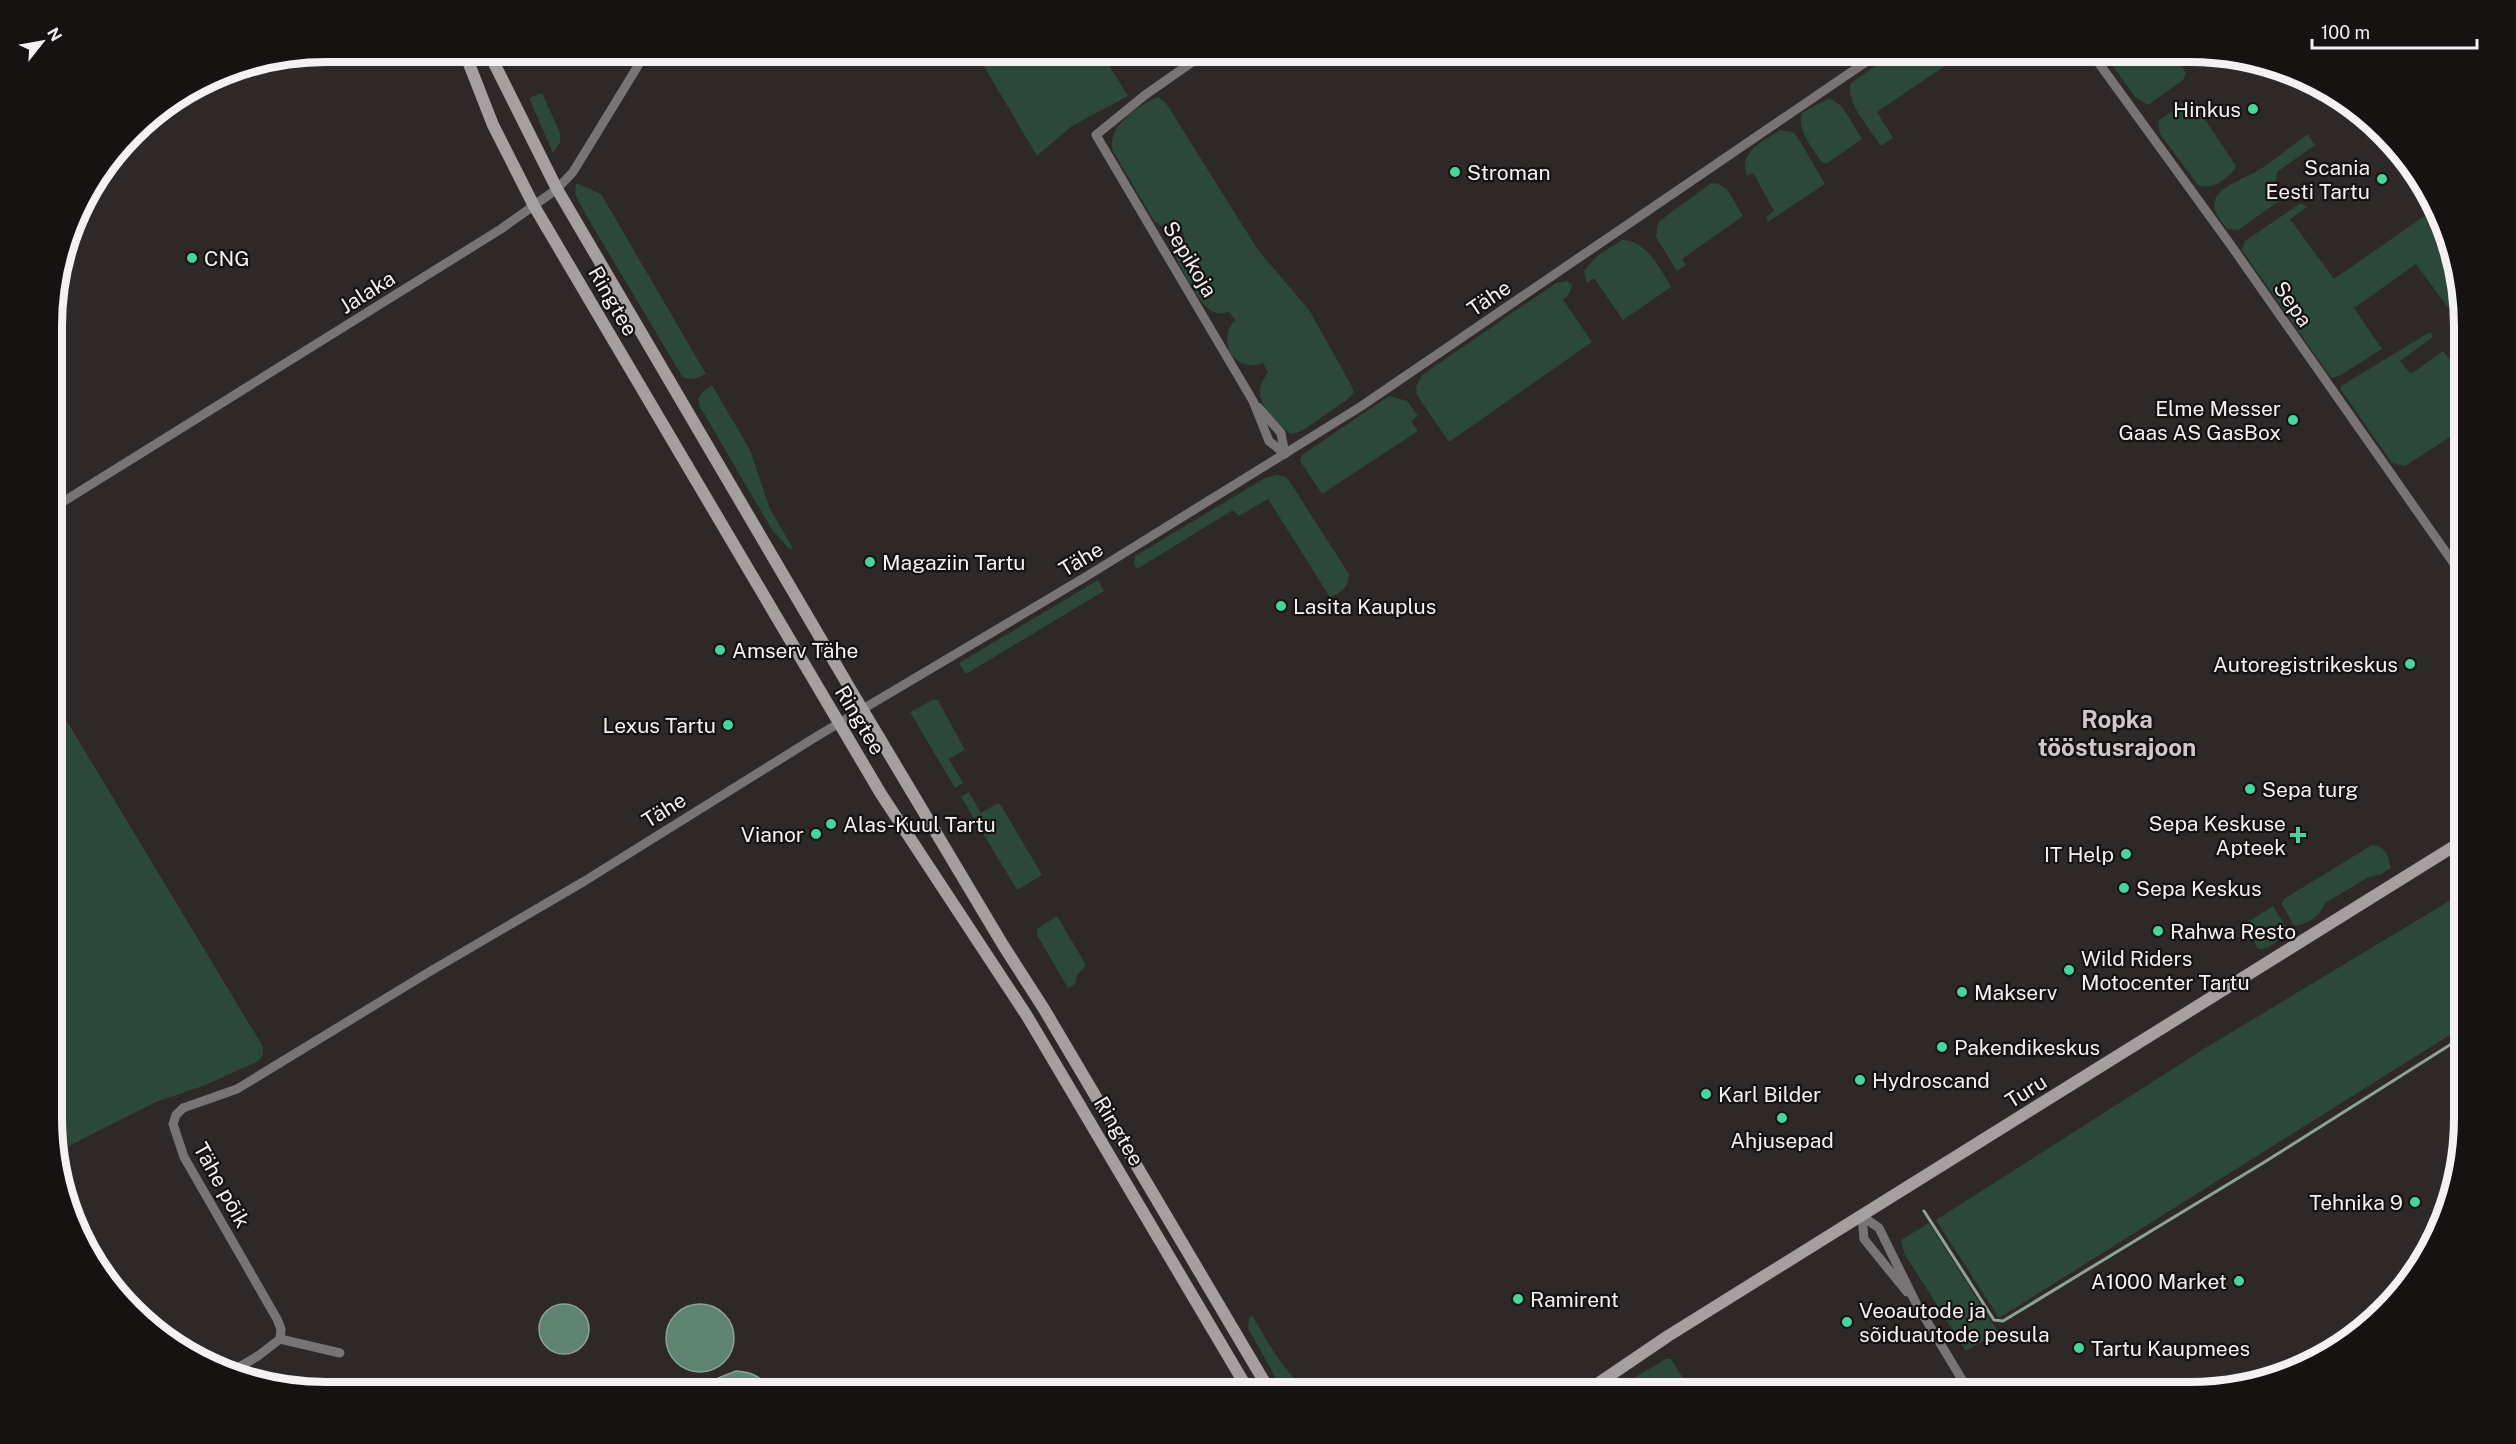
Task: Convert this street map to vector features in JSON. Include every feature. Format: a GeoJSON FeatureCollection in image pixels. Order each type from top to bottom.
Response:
{"type":"FeatureCollection","features":[{"type":"Feature","properties":{"kind":"main road","name":"Ringtee"},"geometry":{"type":"LineString","coordinates":[[468,62],[493,125],[534,206],[838,723],[922,859],[1027,1016],[1244,1382]]}},
{"type":"Feature","properties":{"kind":"main road","name":"Ringtee"},"geometry":{"type":"LineString","coordinates":[[494,62],[557,189],[862,709],[1264,1382]]}},
{"type":"Feature","properties":{"kind":"main road","name":"Turu"},"geometry":{"type":"LineString","coordinates":[[1599,1382],[2454,846]]}},
{"type":"Feature","properties":{"kind":"main road","name":"Turu"},"geometry":{"type":"LineString","coordinates":[[1594,1382],[1608,1375]]}},
{"type":"Feature","properties":{"kind":"street","name":"Jalaka"},"geometry":{"type":"LineString","coordinates":[[62,502],[410,286],[557,189],[573,172],[640,62]]}},
{"type":"Feature","properties":{"kind":"street","name":"Sepikoja"},"geometry":{"type":"LineString","coordinates":[[1192,62],[1145,95],[1095,135],[1252,401],[1269,441],[1285,454]]}},
{"type":"Feature","properties":{"kind":"street","name":"Tähe"},"geometry":{"type":"LineString","coordinates":[[276,1064],[583,882],[838,723],[1077,582],[1360,407],[1866,62]]}},
{"type":"Feature","properties":{"kind":"street","name":"Sepa"},"geometry":{"type":"LineString","coordinates":[[2098,62],[2230,244],[2454,564]]}},
{"type":"Feature","properties":{"kind":"street","name":"Sepikoja"},"geometry":{"type":"LineString","coordinates":[[1252,401],[1281,433],[1285,454]]}},
{"type":"Feature","properties":{"kind":"street","name":"Tähe põik"},"geometry":{"type":"LineString","coordinates":[[276,1064],[237,1089],[183,1108],[176,1115],[173,1124],[184,1157],[277,1319],[281,1329],[280,1339]]}},
{"type":"Feature","properties":{"kind":"street"},"geometry":{"type":"LineString","coordinates":[[1862,1216],[1864,1239],[1916,1303]]}},
{"type":"Feature","properties":{"kind":"street"},"geometry":{"type":"LineString","coordinates":[[1862,1216],[1879,1228],[1916,1303],[1964,1382]]}},
{"type":"Feature","properties":{"kind":"street"},"geometry":{"type":"LineString","coordinates":[[239,1367],[280,1339],[340,1353]]}},
{"type":"Feature","properties":{"kind":"shaded area"},"geometry":{"type":"Polygon","coordinates":[[[981,62],[1107,62],[1128,96],[1072,126],[1037,156],[981,62]]]}},
{"type":"Feature","properties":{"kind":"shaded area"},"geometry":{"type":"Polygon","coordinates":[[[1881,62],[1951,62],[1877,112],[1893,138],[1881,146],[1855,107],[1851,98],[1851,83],[1881,62]]]}},
{"type":"Feature","properties":{"kind":"shaded area"},"geometry":{"type":"Polygon","coordinates":[[[2110,62],[2178,62],[2186,73],[2183,80],[2148,105],[2135,97],[2110,62]]]}},
{"type":"Feature","properties":{"kind":"shaded area"},"geometry":{"type":"Polygon","coordinates":[[[542,93],[560,133],[560,143],[553,153],[529,98],[542,93]]]}},
{"type":"Feature","properties":{"kind":"shaded area"},"geometry":{"type":"Polygon","coordinates":[[[1158,97],[1166,103],[1258,250],[1309,310],[1354,392],[1348,399],[1302,431],[1290,434],[1266,409],[1260,390],[1268,372],[1263,363],[1244,364],[1231,354],[1227,337],[1235,320],[1229,311],[1221,314],[1213,312],[1199,298],[1176,258],[1176,247],[1184,234],[1179,225],[1165,228],[1154,221],[1113,151],[1112,142],[1119,125],[1133,111],[1158,97]]]}},
{"type":"Feature","properties":{"kind":"shaded area"},"geometry":{"type":"Polygon","coordinates":[[[1829,98],[1842,106],[1862,139],[1826,164],[1821,161],[1806,138],[1801,120],[1802,113],[1829,98]]]}},
{"type":"Feature","properties":{"kind":"shaded area"},"geometry":{"type":"Polygon","coordinates":[[[2186,101],[2194,103],[2236,166],[2230,175],[2214,185],[2198,185],[2160,134],[2158,121],[2186,101]]]}},
{"type":"Feature","properties":{"kind":"shaded area"},"geometry":{"type":"Polygon","coordinates":[[[1780,130],[1793,132],[1798,138],[1825,184],[1768,222],[1766,217],[1774,211],[1753,173],[1747,176],[1745,167],[1746,160],[1754,148],[1780,130]]]}},
{"type":"Feature","properties":{"kind":"shaded area"},"geometry":{"type":"Polygon","coordinates":[[[2308,134],[2315,145],[2277,172],[2274,193],[2279,201],[2238,230],[2227,229],[2214,208],[2218,195],[2227,187],[2264,167],[2308,134]]]}},
{"type":"Feature","properties":{"kind":"shaded area"},"geometry":{"type":"Polygon","coordinates":[[[576,183],[601,194],[706,374],[691,379],[682,376],[586,215],[575,194],[576,183]]]}},
{"type":"Feature","properties":{"kind":"shaded area"},"geometry":{"type":"Polygon","coordinates":[[[1716,183],[1727,189],[1743,216],[1682,259],[1686,265],[1677,271],[1656,237],[1658,222],[1710,184],[1716,183]]]}},
{"type":"Feature","properties":{"kind":"shaded area"},"geometry":{"type":"Polygon","coordinates":[[[2301,203],[2307,207],[2290,219],[2334,279],[2429,213],[2445,257],[2454,306],[2449,309],[2416,264],[2354,308],[2382,349],[2339,376],[2331,378],[2242,250],[2245,241],[2301,203]]]}},
{"type":"Feature","properties":{"kind":"shaded area"},"geometry":{"type":"Polygon","coordinates":[[[1622,240],[1631,241],[1645,250],[1671,287],[1623,320],[1594,278],[1587,283],[1584,271],[1596,257],[1622,240]]]}},
{"type":"Feature","properties":{"kind":"shaded area"},"geometry":{"type":"Polygon","coordinates":[[[1567,281],[1572,285],[1569,294],[1563,300],[1592,342],[1449,442],[1417,395],[1416,387],[1422,375],[1556,283],[1567,281]]]}},
{"type":"Feature","properties":{"kind":"shaded area"},"geometry":{"type":"Polygon","coordinates":[[[2430,332],[2433,337],[2400,361],[2411,374],[2443,351],[2449,359],[2454,355],[2454,434],[2405,466],[2392,463],[2341,390],[2341,386],[2430,332]]]}},
{"type":"Feature","properties":{"kind":"shaded area"},"geometry":{"type":"Polygon","coordinates":[[[712,385],[750,450],[770,509],[793,548],[790,550],[772,530],[699,405],[700,395],[712,385]]]}},
{"type":"Feature","properties":{"kind":"shaded area"},"geometry":{"type":"Polygon","coordinates":[[[1389,396],[1407,401],[1418,416],[1411,421],[1418,431],[1322,494],[1300,461],[1302,455],[1389,396]]]}},
{"type":"Feature","properties":{"kind":"shaded area"},"geometry":{"type":"Polygon","coordinates":[[[1277,475],[1286,477],[1290,482],[1349,574],[1346,586],[1338,594],[1330,597],[1268,499],[1239,516],[1233,510],[1137,569],[1134,563],[1135,556],[1265,478],[1277,475]]]}},
{"type":"Feature","properties":{"kind":"shaded area"},"geometry":{"type":"Polygon","coordinates":[[[1098,580],[1104,591],[966,674],[959,663],[1098,580]]]}},
{"type":"Feature","properties":{"kind":"shaded area"},"geometry":{"type":"Polygon","coordinates":[[[932,700],[938,700],[965,750],[949,759],[963,783],[955,788],[910,712],[932,700]]]}},
{"type":"Feature","properties":{"kind":"shaded area"},"geometry":{"type":"Polygon","coordinates":[[[62,713],[263,1047],[263,1054],[259,1061],[203,1086],[156,1102],[63,1149],[62,713]]]}},
{"type":"Feature","properties":{"kind":"shaded area"},"geometry":{"type":"Polygon","coordinates":[[[969,792],[981,813],[998,803],[1002,807],[1042,875],[1017,890],[961,797],[969,792]]]}},
{"type":"Feature","properties":{"kind":"shaded area"},"geometry":{"type":"Polygon","coordinates":[[[2372,845],[2383,850],[2391,868],[2380,875],[2369,877],[2325,903],[2313,919],[2294,926],[2282,904],[2284,899],[2372,845]]]}},
{"type":"Feature","properties":{"kind":"shaded area"},"geometry":{"type":"Polygon","coordinates":[[[2454,898],[2454,1032],[1999,1318],[1936,1220],[2207,1047],[2454,898]]]}},
{"type":"Feature","properties":{"kind":"shaded area"},"geometry":{"type":"Polygon","coordinates":[[[2273,906],[2287,929],[2286,935],[2267,948],[2258,949],[2246,927],[2248,922],[2273,906]]]}},
{"type":"Feature","properties":{"kind":"shaded area"},"geometry":{"type":"Polygon","coordinates":[[[1057,916],[1086,965],[1077,975],[1075,984],[1068,988],[1037,935],[1037,929],[1057,916]]]}},
{"type":"Feature","properties":{"kind":"shaded area"},"geometry":{"type":"Polygon","coordinates":[[[1929,1223],[1998,1332],[1966,1351],[1904,1253],[1901,1240],[1929,1223]]]}},
{"type":"Feature","properties":{"kind":"shaded area"},"geometry":{"type":"Polygon","coordinates":[[[564,1304],[582,1311],[589,1329],[582,1347],[564,1354],[546,1347],[539,1329],[546,1311],[564,1304]]]}},
{"type":"Feature","properties":{"kind":"shaded area"},"geometry":{"type":"Polygon","coordinates":[[[700,1304],[713,1307],[724,1314],[731,1325],[734,1338],[731,1351],[724,1362],[713,1369],[700,1372],[687,1369],[676,1362],[669,1351],[666,1338],[669,1325],[676,1314],[687,1307],[700,1304]]]}},
{"type":"Feature","properties":{"kind":"shaded area"},"geometry":{"type":"Polygon","coordinates":[[[1252,1315],[1285,1368],[1298,1382],[1278,1382],[1248,1328],[1249,1318],[1252,1315]]]}},
{"type":"Feature","properties":{"kind":"shaded area"},"geometry":{"type":"Polygon","coordinates":[[[1666,1359],[1671,1359],[1685,1382],[1627,1382],[1666,1359]]]}},
{"type":"Feature","properties":{"kind":"shaded area"},"geometry":{"type":"Polygon","coordinates":[[[736,1371],[748,1373],[764,1382],[715,1382],[718,1378],[736,1371]]]}},
{"type":"Feature","properties":{"kind":"waterway"},"geometry":{"type":"LineString","coordinates":[[1924,1211],[1994,1320],[2003,1321],[2263,1163],[2454,1042]]}},
{"type":"Feature","properties":{"kind":"place","name":"Hinkus"},"geometry":{"type":"Point","coordinates":[2253,109]}},
{"type":"Feature","properties":{"kind":"place","name":"Stroman"},"geometry":{"type":"Point","coordinates":[1455,172]}},
{"type":"Feature","properties":{"kind":"place","name":"Scania Eesti Tartu"},"geometry":{"type":"Point","coordinates":[2382,179]}},
{"type":"Feature","properties":{"kind":"place","name":"CNG"},"geometry":{"type":"Point","coordinates":[192,258]}},
{"type":"Feature","properties":{"kind":"place","name":"Elme Messer Gaas AS GasBox"},"geometry":{"type":"Point","coordinates":[2293,420]}},
{"type":"Feature","properties":{"kind":"place","name":"Magaziin Tartu"},"geometry":{"type":"Point","coordinates":[870,562]}},
{"type":"Feature","properties":{"kind":"place","name":"Lasita Kauplus"},"geometry":{"type":"Point","coordinates":[1281,606]}},
{"type":"Feature","properties":{"kind":"place","name":"Amserv Tähe"},"geometry":{"type":"Point","coordinates":[720,650]}},
{"type":"Feature","properties":{"kind":"place","name":"Autoregistrikeskus"},"geometry":{"type":"Point","coordinates":[2410,664]}},
{"type":"Feature","properties":{"kind":"place","name":"Lexus Tartu"},"geometry":{"type":"Point","coordinates":[728,725]}},
{"type":"Feature","properties":{"kind":"place","name":"Sepa turg"},"geometry":{"type":"Point","coordinates":[2250,789]}},
{"type":"Feature","properties":{"kind":"place","name":"Alas-Kuul Tartu"},"geometry":{"type":"Point","coordinates":[831,824]}},
{"type":"Feature","properties":{"kind":"place","name":"Vianor"},"geometry":{"type":"Point","coordinates":[816,834]}},
{"type":"Feature","properties":{"kind":"place","name":"Sepa Keskuse Apteek"},"geometry":{"type":"Point","coordinates":[2298,835]}},
{"type":"Feature","properties":{"kind":"place","name":"IT Help"},"geometry":{"type":"Point","coordinates":[2126,854]}},
{"type":"Feature","properties":{"kind":"place","name":"Sepa Keskus"},"geometry":{"type":"Point","coordinates":[2124,888]}},
{"type":"Feature","properties":{"kind":"place","name":"Rahwa Resto"},"geometry":{"type":"Point","coordinates":[2158,931]}},
{"type":"Feature","properties":{"kind":"place","name":"Wild Riders Motocenter Tartu"},"geometry":{"type":"Point","coordinates":[2069,970]}},
{"type":"Feature","properties":{"kind":"place","name":"Makserv"},"geometry":{"type":"Point","coordinates":[1962,992]}},
{"type":"Feature","properties":{"kind":"place","name":"Pakendikeskus"},"geometry":{"type":"Point","coordinates":[1942,1047]}},
{"type":"Feature","properties":{"kind":"place","name":"Hydroscand"},"geometry":{"type":"Point","coordinates":[1860,1080]}},
{"type":"Feature","properties":{"kind":"place","name":"Karl Bilder"},"geometry":{"type":"Point","coordinates":[1706,1094]}},
{"type":"Feature","properties":{"kind":"place","name":"Ahjusepad"},"geometry":{"type":"Point","coordinates":[1782,1118]}},
{"type":"Feature","properties":{"kind":"place","name":"Tehnika 9"},"geometry":{"type":"Point","coordinates":[2415,1202]}},
{"type":"Feature","properties":{"kind":"place","name":"A1000 Market"},"geometry":{"type":"Point","coordinates":[2239,1281]}},
{"type":"Feature","properties":{"kind":"place","name":"Ramirent"},"geometry":{"type":"Point","coordinates":[1518,1299]}},
{"type":"Feature","properties":{"kind":"place","name":"Veoautode ja sõiduautode pesula"},"geometry":{"type":"Point","coordinates":[1847,1322]}},
{"type":"Feature","properties":{"kind":"place","name":"Tartu Kaupmees"},"geometry":{"type":"Point","coordinates":[2079,1348]}},
{"type":"Feature","properties":{"kind":"district","name":"Ropka tööstusrajoon"},"geometry":{"type":"Point","coordinates":[2117,733]}}]}
